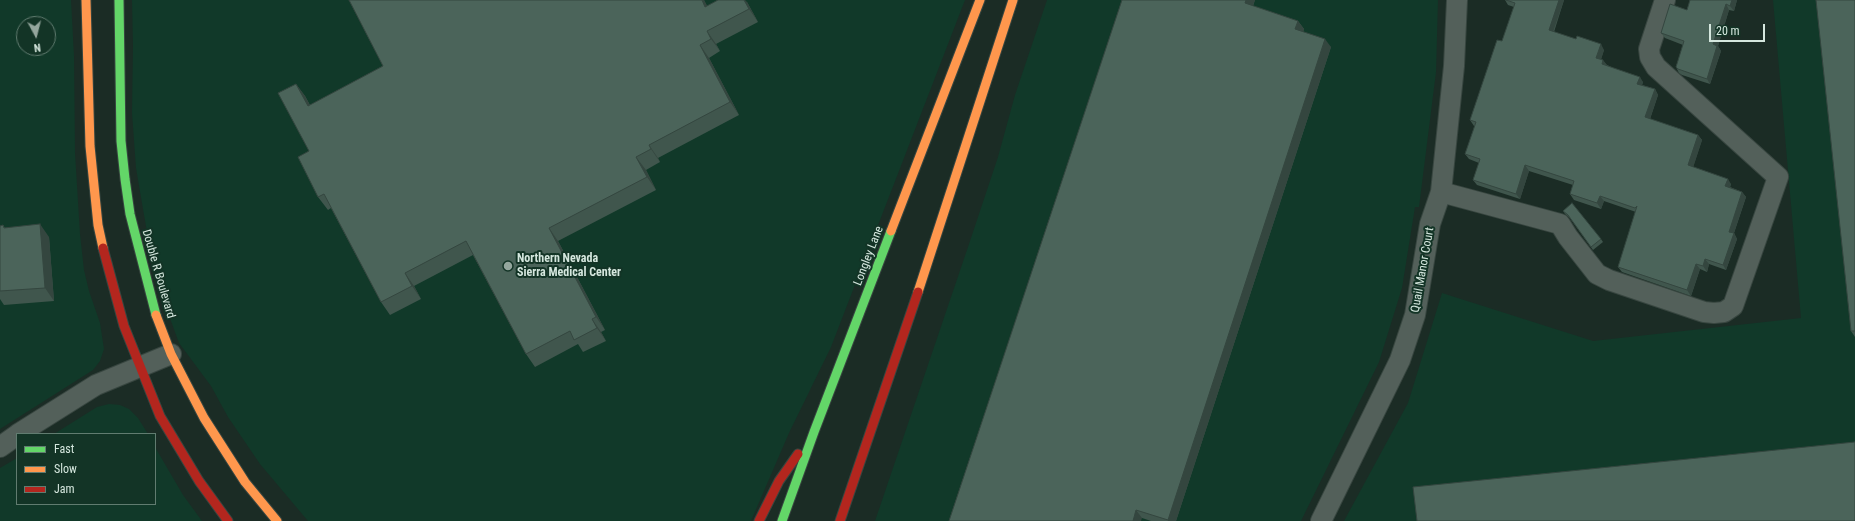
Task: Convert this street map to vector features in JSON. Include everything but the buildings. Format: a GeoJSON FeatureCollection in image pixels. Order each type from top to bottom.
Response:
{"type":"FeatureCollection","features":[{"type":"Feature","properties":{"kind":"main road"},"geometry":{"type":"LineString","coordinates":[[86,0],[90,146],[98,225],[119,309],[139,367],[160,416],[176,446],[199,482],[228,521]]}},
{"type":"Feature","properties":{"kind":"main road","name":"Double R Boulevard"},"geometry":{"type":"LineString","coordinates":[[119,0],[121,140],[125,179],[130,214],[146,282],[156,316],[171,354],[204,418],[224,452],[245,482],[277,521]]}},
{"type":"Feature","properties":{"kind":"main road","name":"Longley Lane"},"geometry":{"type":"LineString","coordinates":[[782,521],[814,432],[980,0]]}},
{"type":"Feature","properties":{"kind":"main road"},"geometry":{"type":"LineString","coordinates":[[840,521],[889,379],[1013,0]]}},
{"type":"Feature","properties":{"kind":"main road"},"geometry":{"type":"LineString","coordinates":[[759,521],[779,481],[814,432]]}},
{"type":"Feature","properties":{"kind":"street","name":"Quail Manor Court"},"geometry":{"type":"LineString","coordinates":[[1321,521],[1400,360],[1415,315],[1430,224],[1441,192],[1454,66],[1457,0]]}},
{"type":"Feature","properties":{"kind":"street"},"geometry":{"type":"LineString","coordinates":[[1441,192],[1560,224],[1568,238],[1597,274],[1609,280],[1704,312],[1714,314],[1724,312],[1733,306],[1778,177],[1656,67],[1650,57],[1649,49],[1665,0]]}},
{"type":"Feature","properties":{"kind":"street"},"geometry":{"type":"LineString","coordinates":[[20,433],[96,385],[171,354]]}},
{"type":"Feature","properties":{"kind":"street"},"geometry":{"type":"LineString","coordinates":[[0,447],[16,435]]}},
{"type":"Feature","properties":{"kind":"shaded area"},"geometry":{"type":"Polygon","coordinates":[[[0,0],[71,0],[74,56],[75,153],[80,234],[84,270],[89,291],[100,323],[104,349],[100,361],[93,370],[0,429],[0,0]]]}},
{"type":"Feature","properties":{"kind":"shaded area","name":"Northern Nevada Sierra Medical Center"},"geometry":{"type":"Polygon","coordinates":[[[132,0],[965,0],[831,347],[789,433],[751,521],[308,521],[260,464],[228,417],[211,386],[179,343],[159,288],[149,244],[136,168],[132,113],[132,0]]]}},
{"type":"Feature","properties":{"kind":"shaded area"},"geometry":{"type":"Polygon","coordinates":[[[1047,0],[1438,0],[1436,72],[1419,207],[1415,207],[1402,288],[1379,362],[1301,521],[875,521],[998,157],[1015,95],[1047,0]]]}},
{"type":"Feature","properties":{"kind":"shaded area"},"geometry":{"type":"Polygon","coordinates":[[[1773,0],[1855,0],[1855,521],[1344,521],[1408,403],[1442,293],[1593,341],[1801,318],[1773,0]]]}},
{"type":"Feature","properties":{"kind":"shaded area"},"geometry":{"type":"Polygon","coordinates":[[[109,404],[120,405],[129,409],[138,418],[147,433],[56,433],[97,407],[109,404]]]}},
{"type":"Feature","properties":{"kind":"shaded area"},"geometry":{"type":"Polygon","coordinates":[[[156,449],[183,495],[202,521],[0,521],[0,468],[16,459],[16,505],[156,505],[156,449]]]}},
{"type":"Feature","properties":{"kind":"traffic: fast"},"geometry":{"type":"LineString","coordinates":[[119,0],[121,141],[125,179],[130,214],[156,315]]}},
{"type":"Feature","properties":{"kind":"traffic: fast"},"geometry":{"type":"LineString","coordinates":[[782,521],[814,432],[891,231]]}},
{"type":"Feature","properties":{"kind":"traffic: slow"},"geometry":{"type":"LineString","coordinates":[[86,0],[90,146],[98,225],[103,248]]}},
{"type":"Feature","properties":{"kind":"traffic: slow"},"geometry":{"type":"LineString","coordinates":[[891,231],[980,0]]}},
{"type":"Feature","properties":{"kind":"traffic: slow"},"geometry":{"type":"LineString","coordinates":[[918,292],[1013,0]]}},
{"type":"Feature","properties":{"kind":"traffic: slow"},"geometry":{"type":"LineString","coordinates":[[156,315],[171,354],[204,418],[245,482],[277,521]]}},
{"type":"Feature","properties":{"kind":"traffic: jam"},"geometry":{"type":"LineString","coordinates":[[103,248],[124,326],[160,416],[199,481],[228,521]]}},
{"type":"Feature","properties":{"kind":"traffic: jam"},"geometry":{"type":"LineString","coordinates":[[840,521],[918,292]]}},
{"type":"Feature","properties":{"kind":"traffic: jam"},"geometry":{"type":"LineString","coordinates":[[759,521],[779,481],[798,454]]}},
{"type":"Feature","properties":{"kind":"place","name":"Northern Nevada Sierra Medical Center"},"geometry":{"type":"Point","coordinates":[508,266]}}]}
